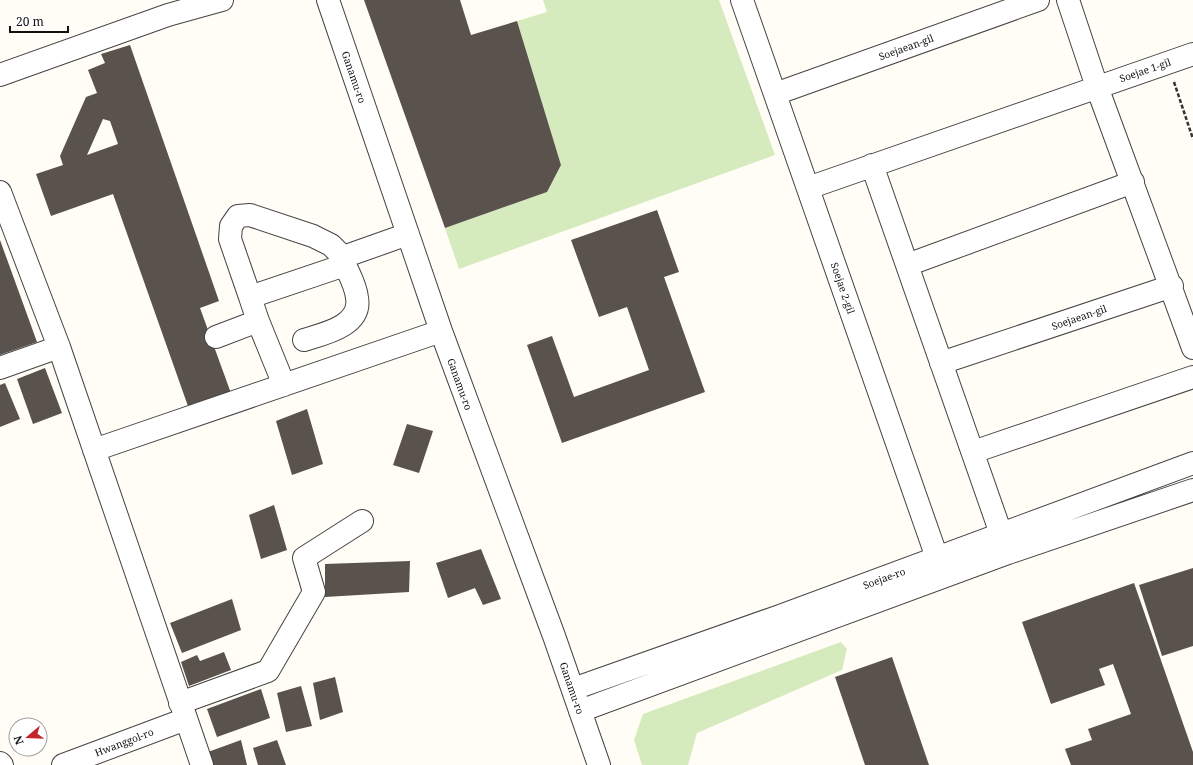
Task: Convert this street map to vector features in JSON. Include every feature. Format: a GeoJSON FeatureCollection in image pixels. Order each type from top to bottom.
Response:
{"type":"FeatureCollection","features":[{"type":"Feature","properties":{"kind":"street"},"geometry":{"type":"LineString","coordinates":[[0,75],[168,15],[222,0]]}},
{"type":"Feature","properties":{"kind":"street","name":"Ganamu-ro"},"geometry":{"type":"LineString","coordinates":[[328,0],[441,332],[573,689],[599,765]]}},
{"type":"Feature","properties":{"kind":"street","name":"Soejaean-gil"},"geometry":{"type":"LineString","coordinates":[[775,94],[1038,0]]}},
{"type":"Feature","properties":{"kind":"street"},"geometry":{"type":"LineString","coordinates":[[1068,0],[1097,87],[1172,286],[1193,348]]}},
{"type":"Feature","properties":{"kind":"street","name":"Soejae 2-gil"},"geometry":{"type":"LineString","coordinates":[[746,1],[775,94],[941,567]]}},
{"type":"Feature","properties":{"kind":"street","name":"Soejae 1-gil"},"geometry":{"type":"LineString","coordinates":[[1097,87],[1193,54]]}},
{"type":"Feature","properties":{"kind":"street"},"geometry":{"type":"LineString","coordinates":[[808,188],[1097,87]]}},
{"type":"Feature","properties":{"kind":"street"},"geometry":{"type":"LineString","coordinates":[[872,165],[1005,544]]}},
{"type":"Feature","properties":{"kind":"street"},"geometry":{"type":"LineString","coordinates":[[907,264],[1133,182]]}},
{"type":"Feature","properties":{"kind":"street"},"geometry":{"type":"LineString","coordinates":[[0,192],[59,347],[202,765]]}},
{"type":"Feature","properties":{"kind":"street"},"geometry":{"type":"LineString","coordinates":[[284,385],[258,321],[230,239],[231,226],[238,216],[250,214],[313,236],[331,245],[344,261],[358,299],[355,312],[346,325],[304,340]]}},
{"type":"Feature","properties":{"kind":"street"},"geometry":{"type":"LineString","coordinates":[[250,297],[344,261],[408,234]]}},
{"type":"Feature","properties":{"kind":"street","name":"Soejaean-gil"},"geometry":{"type":"LineString","coordinates":[[941,363],[1172,286]]}},
{"type":"Feature","properties":{"kind":"street"},"geometry":{"type":"LineString","coordinates":[[216,337],[258,321]]}},
{"type":"Feature","properties":{"kind":"street"},"geometry":{"type":"LineString","coordinates":[[94,450],[441,332]]}},
{"type":"Feature","properties":{"kind":"street"},"geometry":{"type":"LineString","coordinates":[[0,368],[59,347]]}},
{"type":"Feature","properties":{"kind":"street"},"geometry":{"type":"LineString","coordinates":[[973,452],[1193,377]]}},
{"type":"Feature","properties":{"kind":"street"},"geometry":{"type":"LineString","coordinates":[[580,712],[941,567],[1005,544],[1193,463]]}},
{"type":"Feature","properties":{"kind":"street"},"geometry":{"type":"LineString","coordinates":[[1005,544],[1193,490]]}},
{"type":"Feature","properties":{"kind":"street","name":"Hwanggol-ro"},"geometry":{"type":"LineString","coordinates":[[62,765],[268,671],[314,592],[304,558],[362,521]]}},
{"type":"Feature","properties":{"kind":"street","name":"Soejae-ro"},"geometry":{"type":"LineString","coordinates":[[573,689],[941,567]]}},
{"type":"Feature","properties":{"kind":"path"},"geometry":{"type":"LineString","coordinates":[[1167,62],[1193,139]]}},
{"type":"Feature","properties":{"kind":"green space"},"geometry":{"type":"Polygon","coordinates":[[[543,0],[719,0],[775,155],[459,269],[445,228],[547,192],[561,165],[517,21],[547,12],[543,0]]]}},
{"type":"Feature","properties":{"kind":"green space"},"geometry":{"type":"Polygon","coordinates":[[[841,642],[847,649],[842,670],[697,733],[688,765],[642,765],[634,740],[643,714],[841,642]]]}},
{"type":"Feature","properties":{"kind":"building"},"geometry":{"type":"Polygon","coordinates":[[[364,0],[460,0],[471,35],[517,21],[561,165],[547,192],[445,228],[364,0]]]}},
{"type":"Feature","properties":{"kind":"building"},"geometry":{"type":"Polygon","coordinates":[[[130,45],[219,301],[200,308],[232,396],[189,409],[113,194],[51,216],[36,174],[63,165],[60,156],[86,97],[97,93],[88,70],[105,63],[101,54],[130,45]],[[103,119],[87,155],[118,144],[110,121],[103,119]]]}},
{"type":"Feature","properties":{"kind":"building"},"geometry":{"type":"Polygon","coordinates":[[[657,210],[679,272],[664,277],[705,392],[562,443],[527,345],[552,336],[574,397],[649,370],[627,307],[599,317],[571,240],[657,210]]]}},
{"type":"Feature","properties":{"kind":"building"},"geometry":{"type":"Polygon","coordinates":[[[0,240],[37,342],[0,355],[0,240]]]}},
{"type":"Feature","properties":{"kind":"building"},"geometry":{"type":"Polygon","coordinates":[[[45,368],[62,413],[33,424],[17,379],[45,368]]]}},
{"type":"Feature","properties":{"kind":"building"},"geometry":{"type":"Polygon","coordinates":[[[5,383],[20,419],[0,427],[0,385],[5,383]]]}},
{"type":"Feature","properties":{"kind":"building"},"geometry":{"type":"Polygon","coordinates":[[[307,409],[323,464],[292,475],[276,421],[307,409]]]}},
{"type":"Feature","properties":{"kind":"building"},"geometry":{"type":"Polygon","coordinates":[[[407,424],[433,431],[419,473],[393,465],[407,424]]]}},
{"type":"Feature","properties":{"kind":"building"},"geometry":{"type":"Polygon","coordinates":[[[274,505],[287,550],[261,559],[249,515],[274,505]]]}},
{"type":"Feature","properties":{"kind":"building"},"geometry":{"type":"Polygon","coordinates":[[[481,549],[501,599],[483,605],[475,588],[448,598],[436,563],[481,549]]]}},
{"type":"Feature","properties":{"kind":"building"},"geometry":{"type":"Polygon","coordinates":[[[410,561],[409,592],[325,597],[325,564],[410,561]]]}},
{"type":"Feature","properties":{"kind":"building"},"geometry":{"type":"Polygon","coordinates":[[[1193,568],[1193,646],[1162,656],[1139,585],[1193,568]]]}},
{"type":"Feature","properties":{"kind":"building"},"geometry":{"type":"Polygon","coordinates":[[[1134,583],[1193,752],[1193,765],[1071,765],[1065,749],[1092,740],[1088,729],[1131,714],[1113,664],[1099,669],[1105,685],[1051,704],[1022,622],[1134,583]]]}},
{"type":"Feature","properties":{"kind":"building"},"geometry":{"type":"Polygon","coordinates":[[[232,599],[241,630],[182,653],[170,623],[232,599]]]}},
{"type":"Feature","properties":{"kind":"building"},"geometry":{"type":"Polygon","coordinates":[[[224,652],[231,670],[189,686],[181,662],[197,655],[200,661],[224,652]]]}},
{"type":"Feature","properties":{"kind":"building"},"geometry":{"type":"Polygon","coordinates":[[[892,657],[929,765],[865,765],[835,677],[892,657]]]}},
{"type":"Feature","properties":{"kind":"building"},"geometry":{"type":"Polygon","coordinates":[[[335,677],[343,712],[320,720],[313,683],[335,677]]]}},
{"type":"Feature","properties":{"kind":"building"},"geometry":{"type":"Polygon","coordinates":[[[301,686],[312,726],[286,732],[277,693],[301,686]]]}},
{"type":"Feature","properties":{"kind":"building"},"geometry":{"type":"Polygon","coordinates":[[[261,689],[270,718],[217,737],[207,709],[261,689]]]}},
{"type":"Feature","properties":{"kind":"building"},"geometry":{"type":"Polygon","coordinates":[[[241,740],[247,765],[213,765],[208,752],[241,740]]]}},
{"type":"Feature","properties":{"kind":"building"},"geometry":{"type":"Polygon","coordinates":[[[277,740],[286,765],[258,765],[253,748],[277,740]]]}}]}
